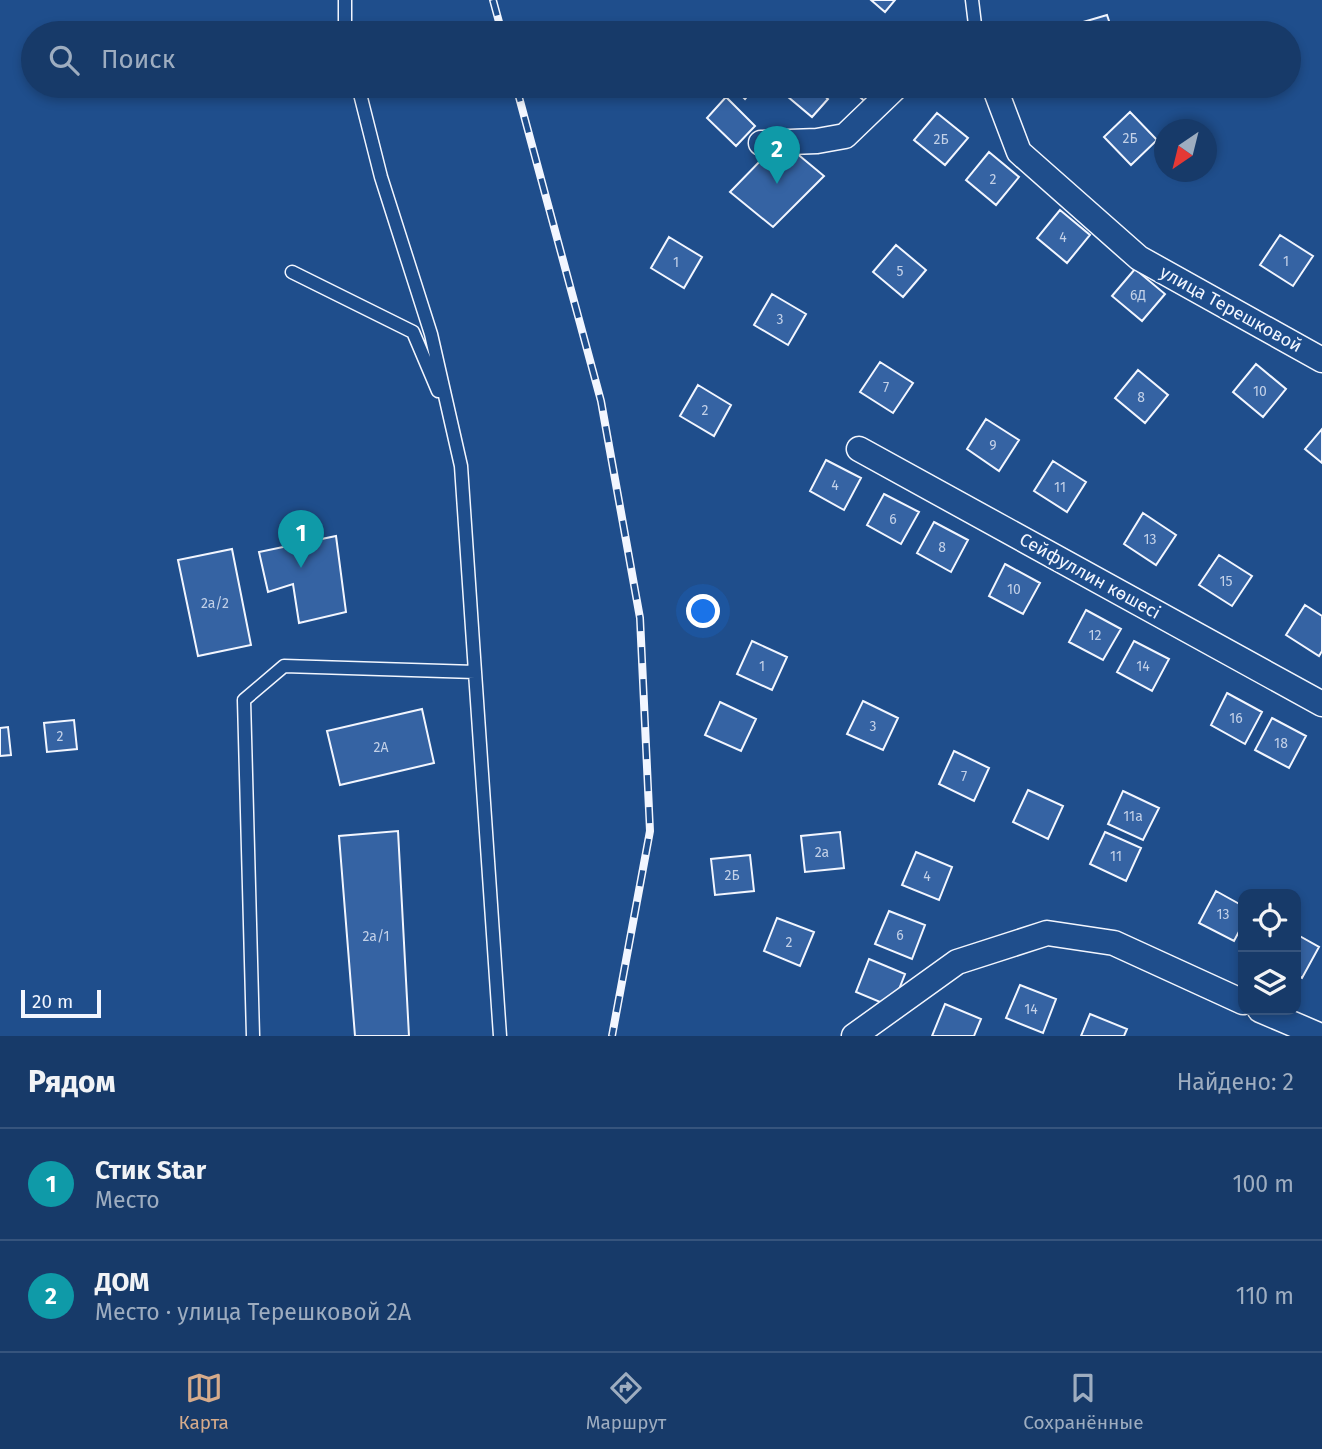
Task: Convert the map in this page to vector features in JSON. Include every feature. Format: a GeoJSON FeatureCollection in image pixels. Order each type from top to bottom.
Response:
{"type":"FeatureCollection","features":[{"type":"Feature","properties":{"kind":"street"},"geometry":{"type":"LineString","coordinates":[[761,143],[817,141],[845,136],[885,98]]}},
{"type":"Feature","properties":{"kind":"street","name":"улица Терешковой"},"geometry":{"type":"LineString","coordinates":[[998,98],[1018,152],[1139,258],[1322,360]]}},
{"type":"Feature","properties":{"kind":"street","name":"Сейфуллин көшесі"},"geometry":{"type":"LineString","coordinates":[[859,449],[1322,704]]}},
{"type":"Feature","properties":{"kind":"street"},"geometry":{"type":"LineString","coordinates":[[854,1036],[957,962],[1047,933],[1114,943],[1238,1000]]}},
{"type":"Feature","properties":{"kind":"street"},"geometry":{"type":"LineString","coordinates":[[1272,1015],[1321,1036]]}},
{"type":"Feature","properties":{"kind":"lane"},"geometry":{"type":"LineString","coordinates":[[345,0],[345,21]]}},
{"type":"Feature","properties":{"kind":"lane"},"geometry":{"type":"LineString","coordinates":[[971,0],[974,21]]}},
{"type":"Feature","properties":{"kind":"lane"},"geometry":{"type":"LineString","coordinates":[[361,98],[381,177],[431,334],[461,466],[500,1036]]}},
{"type":"Feature","properties":{"kind":"lane"},"geometry":{"type":"LineString","coordinates":[[292,272],[413,332],[451,420]]}},
{"type":"Feature","properties":{"kind":"lane"},"geometry":{"type":"LineString","coordinates":[[253,1036],[244,700],[284,666],[475,672]]}},
{"type":"Feature","properties":{"kind":"building"},"geometry":{"type":"Polygon","coordinates":[[[871,0],[895,0],[885,12],[871,0]]]}},
{"type":"Feature","properties":{"kind":"building"},"geometry":{"type":"Polygon","coordinates":[[[1107,15],[1109,21],[1087,21],[1107,15]]]}},
{"type":"Feature","properties":{"kind":"building"},"geometry":{"type":"Polygon","coordinates":[[[727,98],[755,126],[736,146],[707,118],[727,98]]]}},
{"type":"Feature","properties":{"kind":"building"},"geometry":{"type":"Polygon","coordinates":[[[789,98],[828,99],[812,117],[789,98]]]}},
{"type":"Feature","properties":{"kind":"building"},"geometry":{"type":"Polygon","coordinates":[[[861,98],[872,98],[868,104],[861,98]]]}},
{"type":"Feature","properties":{"kind":"building"},"geometry":{"type":"Polygon","coordinates":[[[1130,112],[1154,137],[1154,143],[1131,165],[1104,137],[1130,112]]]}},
{"type":"Feature","properties":{"kind":"building"},"geometry":{"type":"Polygon","coordinates":[[[937,113],[968,138],[945,165],[914,140],[937,113]]]}},
{"type":"Feature","properties":{"kind":"building"},"geometry":{"type":"Polygon","coordinates":[[[774,152],[795,152],[824,176],[773,227],[730,192],[764,157],[774,152]]]}},
{"type":"Feature","properties":{"kind":"building"},"geometry":{"type":"Polygon","coordinates":[[[989,152],[1019,177],[996,205],[966,180],[989,152]]]}},
{"type":"Feature","properties":{"kind":"building"},"geometry":{"type":"Polygon","coordinates":[[[1060,210],[1090,235],[1067,263],[1037,238],[1060,210]]]}},
{"type":"Feature","properties":{"kind":"building"},"geometry":{"type":"Polygon","coordinates":[[[1280,235],[1313,256],[1293,286],[1260,265],[1280,235]]]}},
{"type":"Feature","properties":{"kind":"building"},"geometry":{"type":"Polygon","coordinates":[[[669,237],[702,257],[684,288],[651,268],[669,237]]]}},
{"type":"Feature","properties":{"kind":"building"},"geometry":{"type":"Polygon","coordinates":[[[896,245],[926,270],[903,297],[873,272],[896,245]]]}},
{"type":"Feature","properties":{"kind":"building"},"geometry":{"type":"Polygon","coordinates":[[[1135,269],[1165,294],[1142,321],[1112,296],[1135,269]]]}},
{"type":"Feature","properties":{"kind":"building"},"geometry":{"type":"Polygon","coordinates":[[[772,294],[806,314],[788,345],[754,325],[772,294]]]}},
{"type":"Feature","properties":{"kind":"building"},"geometry":{"type":"Polygon","coordinates":[[[880,362],[913,383],[893,413],[860,392],[880,362]]]}},
{"type":"Feature","properties":{"kind":"building"},"geometry":{"type":"Polygon","coordinates":[[[1256,364],[1286,389],[1263,417],[1233,392],[1256,364]]]}},
{"type":"Feature","properties":{"kind":"building"},"geometry":{"type":"Polygon","coordinates":[[[1138,370],[1168,395],[1145,423],[1115,398],[1138,370]]]}},
{"type":"Feature","properties":{"kind":"building"},"geometry":{"type":"Polygon","coordinates":[[[698,385],[731,405],[714,436],[680,416],[698,385]]]}},
{"type":"Feature","properties":{"kind":"building"},"geometry":{"type":"Polygon","coordinates":[[[986,419],[1019,440],[999,471],[967,449],[986,419]]]}},
{"type":"Feature","properties":{"kind":"building"},"geometry":{"type":"Polygon","coordinates":[[[1322,429],[1322,463],[1305,449],[1322,429]]]}},
{"type":"Feature","properties":{"kind":"building"},"geometry":{"type":"Polygon","coordinates":[[[826,460],[861,478],[844,510],[810,491],[826,460]]]}},
{"type":"Feature","properties":{"kind":"building"},"geometry":{"type":"Polygon","coordinates":[[[1053,461],[1086,482],[1067,512],[1034,491],[1053,461]]]}},
{"type":"Feature","properties":{"kind":"building"},"geometry":{"type":"Polygon","coordinates":[[[884,494],[919,512],[901,544],[867,525],[884,494]]]}},
{"type":"Feature","properties":{"kind":"building"},"geometry":{"type":"Polygon","coordinates":[[[1143,513],[1176,535],[1156,565],[1124,544],[1143,513]]]}},
{"type":"Feature","properties":{"kind":"building"},"geometry":{"type":"Polygon","coordinates":[[[934,522],[968,540],[951,572],[917,553],[934,522]]]}},
{"type":"Feature","properties":{"kind":"building"},"geometry":{"type":"Polygon","coordinates":[[[336,536],[346,612],[299,623],[293,584],[268,592],[259,552],[336,536]]]}},
{"type":"Feature","properties":{"kind":"building"},"geometry":{"type":"Polygon","coordinates":[[[232,549],[251,645],[198,656],[178,560],[232,549]]]}},
{"type":"Feature","properties":{"kind":"building"},"geometry":{"type":"Polygon","coordinates":[[[1219,555],[1252,576],[1232,606],[1199,585],[1219,555]]]}},
{"type":"Feature","properties":{"kind":"building"},"geometry":{"type":"Polygon","coordinates":[[[1005,564],[1040,583],[1023,614],[989,596],[1005,564]]]}},
{"type":"Feature","properties":{"kind":"building"},"geometry":{"type":"Polygon","coordinates":[[[1305,605],[1322,616],[1322,651],[1319,656],[1286,635],[1305,605]]]}},
{"type":"Feature","properties":{"kind":"building"},"geometry":{"type":"Polygon","coordinates":[[[1086,610],[1121,629],[1103,660],[1069,642],[1086,610]]]}},
{"type":"Feature","properties":{"kind":"building"},"geometry":{"type":"Polygon","coordinates":[[[752,641],[787,657],[772,690],[737,674],[752,641]]]}},
{"type":"Feature","properties":{"kind":"building"},"geometry":{"type":"Polygon","coordinates":[[[1134,641],[1169,659],[1152,691],[1117,672],[1134,641]]]}},
{"type":"Feature","properties":{"kind":"building"},"geometry":{"type":"Polygon","coordinates":[[[1227,693],[1262,712],[1245,744],[1211,725],[1227,693]]]}},
{"type":"Feature","properties":{"kind":"building"},"geometry":{"type":"Polygon","coordinates":[[[863,701],[898,718],[883,750],[847,734],[863,701]]]}},
{"type":"Feature","properties":{"kind":"building"},"geometry":{"type":"Polygon","coordinates":[[[720,702],[756,719],[741,751],[705,735],[720,702]]]}},
{"type":"Feature","properties":{"kind":"building"},"geometry":{"type":"Polygon","coordinates":[[[422,709],[434,763],[340,785],[327,731],[422,709]]]}},
{"type":"Feature","properties":{"kind":"building"},"geometry":{"type":"Polygon","coordinates":[[[1272,718],[1306,736],[1289,768],[1255,750],[1272,718]]]}},
{"type":"Feature","properties":{"kind":"building"},"geometry":{"type":"Polygon","coordinates":[[[74,720],[77,749],[47,752],[44,723],[74,720]]]}},
{"type":"Feature","properties":{"kind":"building"},"geometry":{"type":"Polygon","coordinates":[[[8,727],[11,755],[0,756],[0,728],[8,727]]]}},
{"type":"Feature","properties":{"kind":"building"},"geometry":{"type":"Polygon","coordinates":[[[954,751],[989,768],[974,801],[939,784],[954,751]]]}},
{"type":"Feature","properties":{"kind":"building"},"geometry":{"type":"Polygon","coordinates":[[[1028,790],[1063,806],[1048,839],[1013,822],[1028,790]]]}},
{"type":"Feature","properties":{"kind":"building"},"geometry":{"type":"Polygon","coordinates":[[[1123,791],[1159,808],[1143,840],[1108,824],[1123,791]]]}},
{"type":"Feature","properties":{"kind":"building"},"geometry":{"type":"Polygon","coordinates":[[[398,831],[409,1036],[355,1036],[339,836],[398,831]]]}},
{"type":"Feature","properties":{"kind":"building"},"geometry":{"type":"Polygon","coordinates":[[[840,832],[844,868],[805,872],[801,836],[840,832]]]}},
{"type":"Feature","properties":{"kind":"building"},"geometry":{"type":"Polygon","coordinates":[[[1105,832],[1141,848],[1126,881],[1090,864],[1105,832]]]}},
{"type":"Feature","properties":{"kind":"building"},"geometry":{"type":"Polygon","coordinates":[[[916,852],[952,867],[939,900],[902,885],[916,852]]]}},
{"type":"Feature","properties":{"kind":"building"},"geometry":{"type":"Polygon","coordinates":[[[750,855],[754,891],[715,895],[711,859],[750,855]]]}},
{"type":"Feature","properties":{"kind":"building"},"geometry":{"type":"Polygon","coordinates":[[[1216,891],[1238,903],[1238,933],[1234,941],[1199,923],[1216,891]]]}},
{"type":"Feature","properties":{"kind":"building"},"geometry":{"type":"Polygon","coordinates":[[[889,911],[925,925],[912,959],[875,944],[889,911]]]}},
{"type":"Feature","properties":{"kind":"building"},"geometry":{"type":"Polygon","coordinates":[[[777,918],[814,932],[800,966],[764,951],[777,918]]]}},
{"type":"Feature","properties":{"kind":"building"},"geometry":{"type":"Polygon","coordinates":[[[1301,937],[1319,947],[1301,978],[1301,937]]]}},
{"type":"Feature","properties":{"kind":"building"},"geometry":{"type":"Polygon","coordinates":[[[869,959],[905,974],[892,1007],[856,992],[869,959]]]}},
{"type":"Feature","properties":{"kind":"building"},"geometry":{"type":"Polygon","coordinates":[[[1020,985],[1056,999],[1043,1033],[1006,1018],[1020,985]]]}},
{"type":"Feature","properties":{"kind":"building"},"geometry":{"type":"Polygon","coordinates":[[[945,1004],[981,1019],[974,1036],[932,1036],[945,1004]]]}},
{"type":"Feature","properties":{"kind":"building"},"geometry":{"type":"Polygon","coordinates":[[[1090,1014],[1127,1029],[1124,1036],[1081,1036],[1090,1014]]]}},
{"type":"Feature","properties":{"kind":"railway"},"geometry":{"type":"LineString","coordinates":[[493,0],[499,21]]}},
{"type":"Feature","properties":{"kind":"railway"},"geometry":{"type":"LineString","coordinates":[[519,98],[601,401],[640,618],[650,831],[612,1036]]}},
{"type":"Feature","properties":{"kind":"place","name":"ДОМ"},"geometry":{"type":"Point","coordinates":[777,184]}},
{"type":"Feature","properties":{"kind":"place","name":"Стик Star"},"geometry":{"type":"Point","coordinates":[301,568]}}]}
